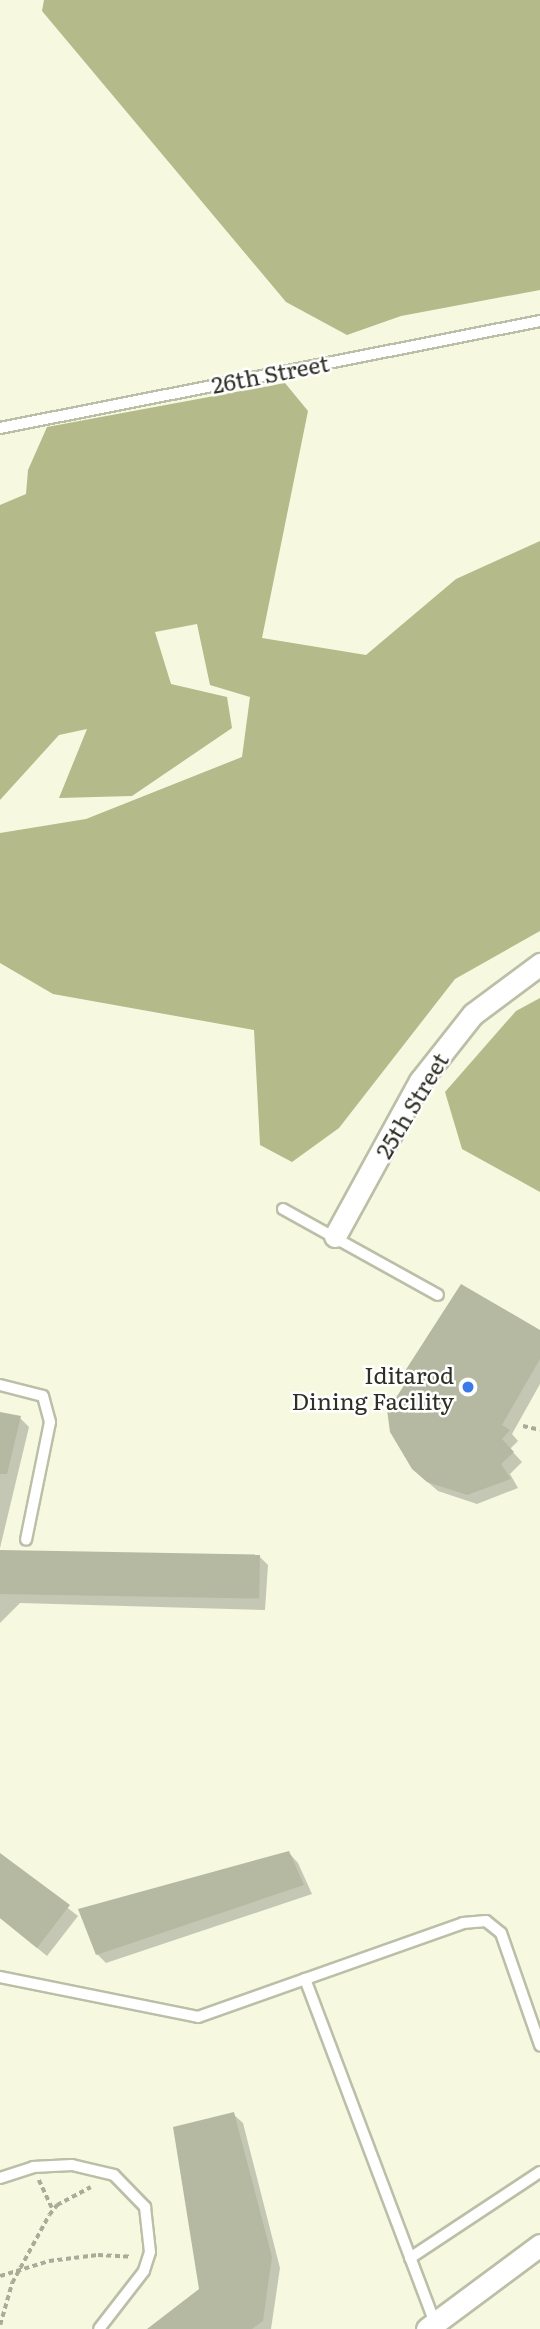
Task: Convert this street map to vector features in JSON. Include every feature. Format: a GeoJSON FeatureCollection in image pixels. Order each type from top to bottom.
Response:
{"type":"FeatureCollection","features":[{"type":"Feature","properties":{"kind":"street","name":"25th Street"},"geometry":{"type":"LineString","coordinates":[[335,1237],[420,1081],[473,1014],[540,964]]}},
{"type":"Feature","properties":{"kind":"street"},"geometry":{"type":"LineString","coordinates":[[431,2326],[540,2245]]}},
{"type":"Feature","properties":{"kind":"lane","name":"26th Street"},"geometry":{"type":"LineString","coordinates":[[0,428],[540,321]]}},
{"type":"Feature","properties":{"kind":"lane"},"geometry":{"type":"LineString","coordinates":[[283,1209],[438,1295]]}},
{"type":"Feature","properties":{"kind":"lane"},"geometry":{"type":"LineString","coordinates":[[0,1385],[43,1396],[50,1422],[26,1540]]}},
{"type":"Feature","properties":{"kind":"lane"},"geometry":{"type":"LineString","coordinates":[[0,1977],[198,2017],[463,1923],[485,1921],[501,1933],[540,2045]]}},
{"type":"Feature","properties":{"kind":"lane"},"geometry":{"type":"LineString","coordinates":[[305,1979],[410,2258],[431,2326]]}},
{"type":"Feature","properties":{"kind":"lane"},"geometry":{"type":"LineString","coordinates":[[0,2178],[33,2167],[72,2165],[114,2175],[145,2207],[150,2228],[147,2262],[134,2289],[99,2329]]}},
{"type":"Feature","properties":{"kind":"lane"},"geometry":{"type":"LineString","coordinates":[[410,2258],[540,2172]]}},
{"type":"Feature","properties":{"kind":"path"},"geometry":{"type":"LineString","coordinates":[[523,1426],[540,1430]]}},
{"type":"Feature","properties":{"kind":"path"},"geometry":{"type":"LineString","coordinates":[[33,2167],[53,2210]]}},
{"type":"Feature","properties":{"kind":"path"},"geometry":{"type":"LineString","coordinates":[[0,2325],[18,2270],[53,2210],[114,2175]]}},
{"type":"Feature","properties":{"kind":"path"},"geometry":{"type":"LineString","coordinates":[[0,2276],[98,2255],[147,2262]]}},
{"type":"Feature","properties":{"kind":"green space"},"geometry":{"type":"Polygon","coordinates":[[[44,0],[540,0],[540,290],[401,316],[347,335],[286,302],[42,11],[44,0]]]}},
{"type":"Feature","properties":{"kind":"green space"},"geometry":{"type":"Polygon","coordinates":[[[285,383],[308,411],[262,638],[366,655],[456,579],[540,541],[540,931],[455,979],[339,1128],[292,1162],[260,1145],[254,1030],[53,994],[0,963],[0,833],[86,819],[242,757],[250,697],[210,685],[197,624],[155,632],[171,684],[227,697],[232,728],[132,796],[59,798],[87,729],[59,735],[0,800],[0,505],[26,494],[28,470],[47,427],[285,383]]]}},
{"type":"Feature","properties":{"kind":"green space"},"geometry":{"type":"Polygon","coordinates":[[[540,998],[540,1192],[462,1149],[445,1092],[516,1011],[540,998]]]}},
{"type":"Feature","properties":{"kind":"building","name":"Iditarod Dining Facility"},"geometry":{"type":"Polygon","coordinates":[[[461,1284],[540,1330],[540,1359],[502,1425],[510,1430],[502,1439],[514,1452],[501,1464],[511,1479],[467,1495],[427,1482],[412,1469],[390,1432],[386,1402],[393,1402],[411,1375],[405,1371],[461,1284]]]}},
{"type":"Feature","properties":{"kind":"building"},"geometry":{"type":"Polygon","coordinates":[[[0,1412],[21,1416],[7,1474],[0,1474],[0,1412]]]}},
{"type":"Feature","properties":{"kind":"building"},"geometry":{"type":"Polygon","coordinates":[[[0,1550],[260,1555],[259,1599],[0,1594],[0,1550]]]}},
{"type":"Feature","properties":{"kind":"building"},"geometry":{"type":"Polygon","coordinates":[[[289,1851],[304,1885],[96,1955],[78,1909],[289,1851]]]}},
{"type":"Feature","properties":{"kind":"building"},"geometry":{"type":"Polygon","coordinates":[[[0,1853],[70,1905],[37,1948],[0,1918],[0,1853]]]}},
{"type":"Feature","properties":{"kind":"building"},"geometry":{"type":"Polygon","coordinates":[[[234,2112],[272,2257],[263,2321],[252,2329],[147,2329],[199,2289],[173,2127],[234,2112]]]}},
{"type":"Feature","properties":{"kind":"place","name":"Iditarod Dining Facility"},"geometry":{"type":"Point","coordinates":[468,1387]}}]}
